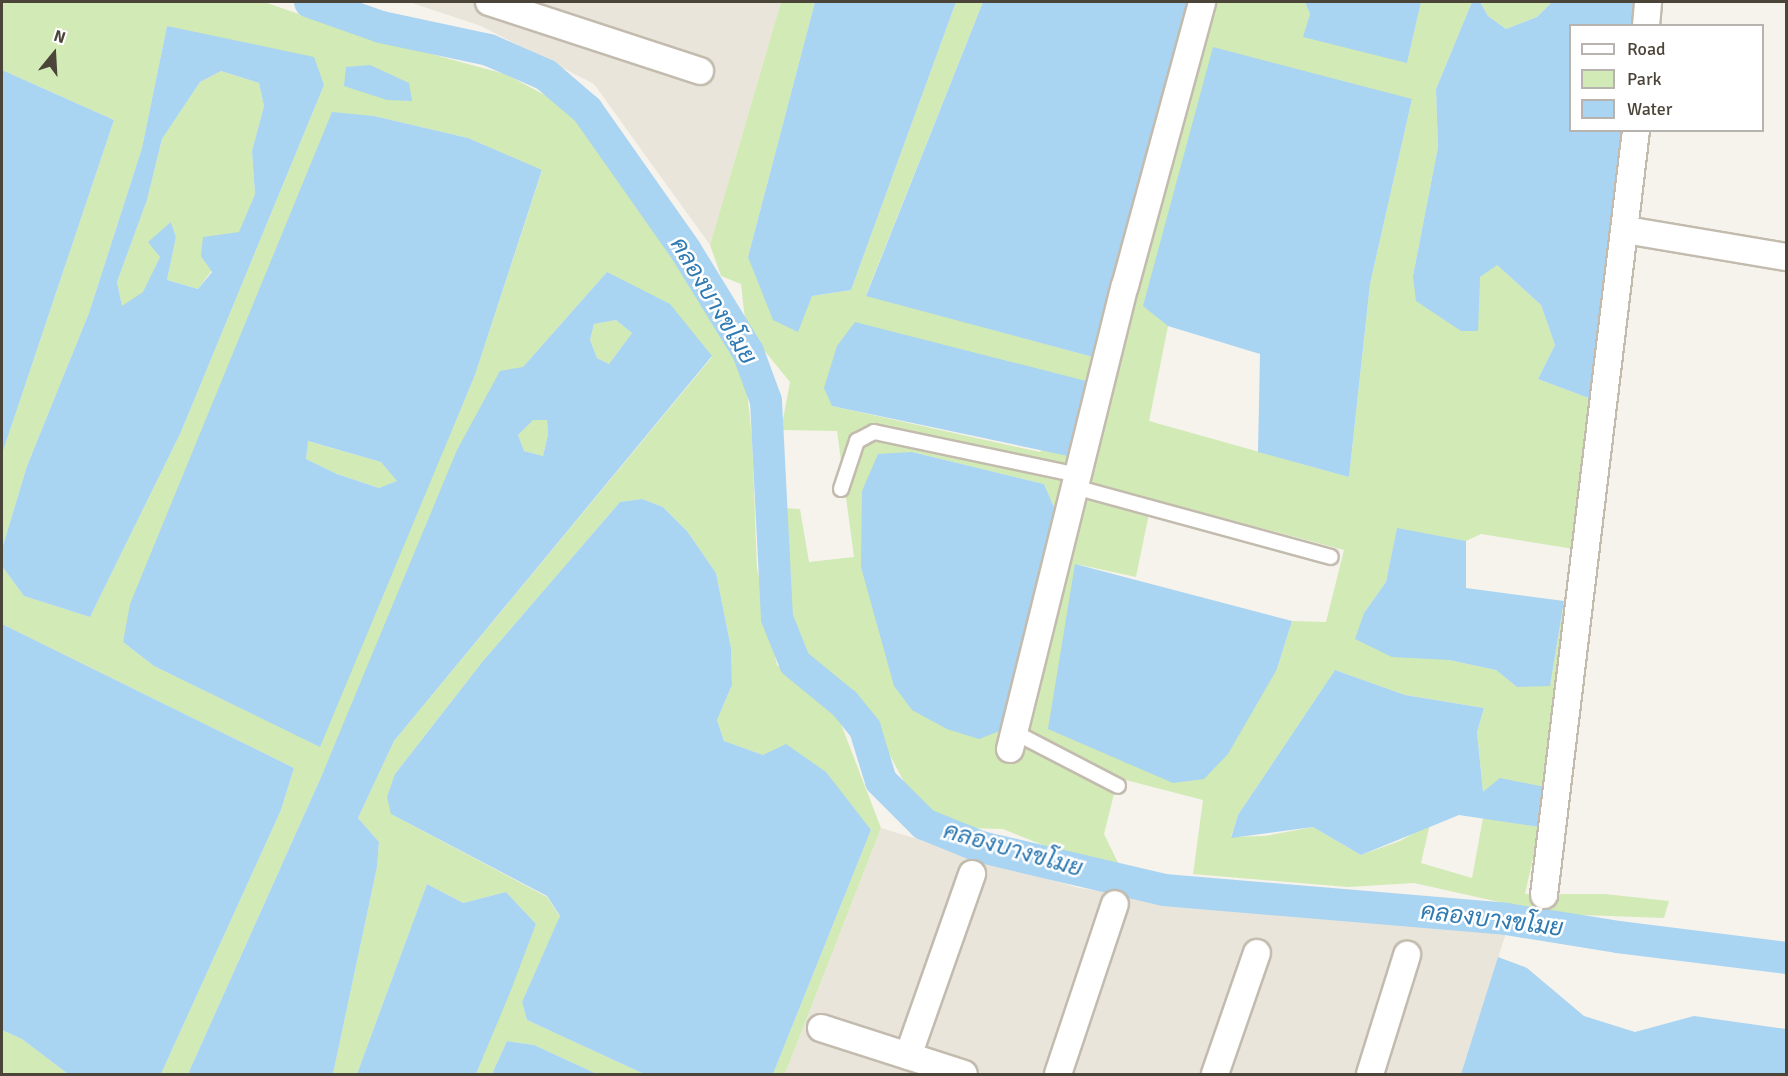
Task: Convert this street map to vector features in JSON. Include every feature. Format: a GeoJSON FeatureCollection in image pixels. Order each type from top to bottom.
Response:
{"type":"FeatureCollection","features":[{"type":"Feature","properties":{"kind":"street"},"geometry":{"type":"LineString","coordinates":[[489,2],[700,71]]}},
{"type":"Feature","properties":{"kind":"street"},"geometry":{"type":"LineString","coordinates":[[1012,740],[1076,481],[1202,2]]}},
{"type":"Feature","properties":{"kind":"street"},"geometry":{"type":"LineString","coordinates":[[1646,24],[1648,2]]}},
{"type":"Feature","properties":{"kind":"street"},"geometry":{"type":"LineString","coordinates":[[1544,895],[1626,230],[1635,132]]}},
{"type":"Feature","properties":{"kind":"street"},"geometry":{"type":"LineString","coordinates":[[1626,230],[1786,257]]}},
{"type":"Feature","properties":{"kind":"street"},"geometry":{"type":"LineString","coordinates":[[908,1056],[972,874]]}},
{"type":"Feature","properties":{"kind":"street"},"geometry":{"type":"LineString","coordinates":[[1058,1074],[1114,904]]}},
{"type":"Feature","properties":{"kind":"street"},"geometry":{"type":"LineString","coordinates":[[1215,1074],[1257,953]]}},
{"type":"Feature","properties":{"kind":"street"},"geometry":{"type":"LineString","coordinates":[[1370,1074],[1407,955]]}},
{"type":"Feature","properties":{"kind":"street"},"geometry":{"type":"LineString","coordinates":[[821,1028],[964,1074]]}},
{"type":"Feature","properties":{"kind":"lane"},"geometry":{"type":"LineString","coordinates":[[841,489],[857,441],[874,432],[1076,481],[1331,556]]}},
{"type":"Feature","properties":{"kind":"lane"},"geometry":{"type":"LineString","coordinates":[[1012,740],[1118,786]]}},
{"type":"Feature","properties":{"kind":"shaded area"},"geometry":{"type":"Polygon","coordinates":[[[409,2],[781,2],[710,245],[594,84],[481,26],[409,2]]]}},
{"type":"Feature","properties":{"kind":"shaded area"},"geometry":{"type":"Polygon","coordinates":[[[881,828],[1079,888],[1174,901],[1506,933],[1461,1074],[785,1074],[881,828]]]}},
{"type":"Feature","properties":{"kind":"green space"},"geometry":{"type":"Polygon","coordinates":[[[2,2],[264,2],[357,34],[505,74],[560,103],[589,128],[715,325],[746,381],[752,438],[757,568],[777,665],[836,711],[881,828],[785,1074],[773,1074],[871,830],[763,755],[724,741],[717,720],[732,685],[731,648],[716,573],[687,531],[663,507],[642,499],[620,502],[483,661],[395,774],[391,814],[547,897],[560,917],[522,1002],[527,1020],[644,1074],[597,1074],[534,1045],[507,1041],[492,1074],[476,1074],[536,924],[506,892],[463,903],[427,884],[357,1074],[333,1074],[377,867],[379,842],[358,818],[394,741],[712,357],[607,272],[523,367],[322,775],[188,1074],[161,1074],[281,810],[294,768],[2,624],[2,566],[24,596],[90,617],[181,432],[324,85],[167,26],[142,148],[89,313],[27,466],[2,549],[2,454],[114,120],[2,70],[2,2]],[[332,113],[131,604],[123,642],[154,666],[319,746],[475,375],[542,171],[468,138],[374,116],[332,113]]]}},
{"type":"Feature","properties":{"kind":"green space"},"geometry":{"type":"Polygon","coordinates":[[[781,2],[815,2],[748,257],[812,296],[851,290],[956,2],[983,2],[866,295],[1093,357],[1190,2],[1305,2],[1310,14],[1304,37],[1407,62],[1421,2],[1472,2],[1436,89],[1438,147],[1413,276],[1480,277],[1496,264],[1541,305],[1555,345],[1538,379],[1594,400],[1580,550],[1481,534],[1466,541],[1397,529],[1386,582],[1364,613],[1449,660],[1496,670],[1517,687],[1550,685],[1564,601],[1574,604],[1550,788],[1483,792],[1477,732],[1484,708],[1405,695],[1335,670],[1238,815],[1231,837],[1265,836],[1313,827],[1361,855],[1400,841],[1430,824],[1421,863],[1472,878],[1483,818],[1540,827],[1525,894],[1605,894],[1669,901],[1664,918],[1553,914],[1414,883],[1348,887],[1193,874],[1203,800],[1118,778],[1104,834],[1121,869],[1087,863],[1003,829],[967,828],[930,815],[909,791],[872,722],[801,654],[784,590],[782,508],[800,509],[809,562],[854,557],[837,431],[781,430],[790,382],[746,328],[741,284],[721,276],[710,245],[781,2]],[[1412,99],[1168,326],[1149,421],[1349,477],[1370,284],[1412,99]],[[1086,381],[832,406],[1040,452],[1086,381]],[[912,452],[1056,512],[1044,484],[912,452]],[[1152,499],[1136,577],[1076,564],[1277,669],[1292,621],[1326,622],[1344,550],[1152,499]]]}},
{"type":"Feature","properties":{"kind":"green space"},"geometry":{"type":"Polygon","coordinates":[[[1480,2],[1552,2],[1537,17],[1506,29],[1488,16],[1480,2]]]}},
{"type":"Feature","properties":{"kind":"green space"},"geometry":{"type":"Polygon","coordinates":[[[221,71],[259,83],[264,106],[252,151],[255,194],[239,233],[198,289],[167,280],[176,237],[171,222],[160,257],[143,293],[122,307],[117,282],[147,200],[162,139],[200,82],[221,71]]]}},
{"type":"Feature","properties":{"kind":"green space"},"geometry":{"type":"Polygon","coordinates":[[[616,320],[632,333],[609,364],[597,358],[590,340],[594,324],[616,320]]]}},
{"type":"Feature","properties":{"kind":"green space"},"geometry":{"type":"Polygon","coordinates":[[[532,420],[547,420],[548,434],[543,456],[524,451],[518,435],[532,420]]]}},
{"type":"Feature","properties":{"kind":"green space"},"geometry":{"type":"Polygon","coordinates":[[[307,441],[381,462],[398,481],[379,488],[337,474],[306,459],[307,441]]]}},
{"type":"Feature","properties":{"kind":"green space"},"geometry":{"type":"Polygon","coordinates":[[[2,1030],[22,1039],[68,1074],[2,1074],[2,1030]]]}},
{"type":"Feature","properties":{"kind":"water"},"geometry":{"type":"Polygon","coordinates":[[[815,2],[956,2],[851,290],[812,296],[798,332],[773,320],[748,257],[815,2]]]}},
{"type":"Feature","properties":{"kind":"water"},"geometry":{"type":"Polygon","coordinates":[[[983,2],[1190,2],[1093,357],[866,296],[983,2]]]}},
{"type":"Feature","properties":{"kind":"water"},"geometry":{"type":"Polygon","coordinates":[[[1305,2],[1421,2],[1407,63],[1303,37],[1310,14],[1305,2]]]}},
{"type":"Feature","properties":{"kind":"water"},"geometry":{"type":"Polygon","coordinates":[[[1472,2],[1480,2],[1488,16],[1506,29],[1537,17],[1552,2],[1635,2],[1633,24],[1569,24],[1569,132],[1622,132],[1594,400],[1538,379],[1555,345],[1541,305],[1497,265],[1480,277],[1478,331],[1461,331],[1416,301],[1413,276],[1438,147],[1436,89],[1472,2]]]}},
{"type":"Feature","properties":{"kind":"water"},"geometry":{"type":"Polygon","coordinates":[[[167,26],[314,57],[324,85],[181,432],[90,617],[24,596],[2,566],[2,549],[27,466],[89,313],[142,148],[167,26]],[[221,71],[200,82],[162,139],[147,200],[117,282],[122,306],[143,292],[160,257],[148,242],[171,222],[176,237],[167,280],[198,289],[212,272],[201,256],[203,237],[239,232],[255,194],[252,151],[264,106],[259,83],[221,71]]]}},
{"type":"Feature","properties":{"kind":"water"},"geometry":{"type":"Polygon","coordinates":[[[1213,47],[1412,99],[1370,284],[1349,477],[1258,452],[1260,354],[1168,326],[1143,306],[1213,47]]]}},
{"type":"Feature","properties":{"kind":"water"},"geometry":{"type":"Polygon","coordinates":[[[370,65],[409,83],[412,101],[387,100],[344,86],[346,67],[370,65]]]}},
{"type":"Feature","properties":{"kind":"water"},"geometry":{"type":"Polygon","coordinates":[[[2,70],[114,120],[2,454],[2,70]]]}},
{"type":"Feature","properties":{"kind":"water"},"geometry":{"type":"Polygon","coordinates":[[[332,112],[374,116],[468,138],[542,170],[475,375],[320,747],[154,666],[123,642],[130,604],[332,112]],[[308,441],[306,459],[337,474],[379,488],[397,481],[381,462],[308,441]]]}},
{"type":"Feature","properties":{"kind":"water"},"geometry":{"type":"Polygon","coordinates":[[[607,272],[670,304],[712,356],[394,741],[358,818],[379,842],[377,867],[333,1074],[188,1074],[322,775],[457,450],[500,371],[523,367],[607,272]],[[616,320],[594,324],[590,340],[597,358],[609,364],[632,333],[616,320]],[[533,420],[518,435],[524,451],[543,456],[548,434],[547,420],[533,420]]]}},
{"type":"Feature","properties":{"kind":"water"},"geometry":{"type":"Polygon","coordinates":[[[855,322],[1086,381],[1073,457],[832,406],[824,388],[837,346],[855,322]]]}},
{"type":"Feature","properties":{"kind":"water"},"geometry":{"type":"Polygon","coordinates":[[[912,452],[1044,484],[1056,512],[1005,729],[979,739],[947,729],[912,710],[894,686],[861,567],[862,491],[878,454],[912,452]]]}},
{"type":"Feature","properties":{"kind":"water"},"geometry":{"type":"Polygon","coordinates":[[[642,499],[663,507],[687,531],[716,573],[731,648],[732,685],[717,720],[724,741],[763,755],[786,744],[826,772],[871,830],[773,1074],[644,1074],[527,1020],[522,1002],[560,916],[547,896],[391,814],[387,797],[395,774],[483,661],[620,502],[642,499]]]}},
{"type":"Feature","properties":{"kind":"water"},"geometry":{"type":"Polygon","coordinates":[[[1397,528],[1466,541],[1466,588],[1564,601],[1550,686],[1517,687],[1496,670],[1449,660],[1392,657],[1355,639],[1364,613],[1386,582],[1397,528]]]}},
{"type":"Feature","properties":{"kind":"water"},"geometry":{"type":"Polygon","coordinates":[[[1075,564],[1292,621],[1277,669],[1228,754],[1204,779],[1173,783],[1048,729],[1075,564]]]}},
{"type":"Feature","properties":{"kind":"water"},"geometry":{"type":"Polygon","coordinates":[[[2,624],[294,768],[281,810],[161,1074],[68,1074],[22,1039],[2,1030],[2,624]]]}},
{"type":"Feature","properties":{"kind":"water"},"geometry":{"type":"Polygon","coordinates":[[[1335,670],[1405,695],[1484,708],[1477,732],[1483,792],[1500,778],[1550,788],[1540,827],[1459,815],[1361,855],[1313,827],[1231,838],[1238,815],[1335,670]]]}},
{"type":"Feature","properties":{"kind":"water"},"geometry":{"type":"Polygon","coordinates":[[[427,884],[463,903],[506,892],[536,924],[476,1074],[357,1074],[427,884]]]}},
{"type":"Feature","properties":{"kind":"water"},"geometry":{"type":"Polygon","coordinates":[[[1498,957],[1527,968],[1584,1016],[1635,1032],[1694,1016],[1786,1029],[1786,1074],[1461,1074],[1498,957]]]}},
{"type":"Feature","properties":{"kind":"water"},"geometry":{"type":"Polygon","coordinates":[[[507,1041],[534,1045],[597,1074],[492,1074],[507,1041]]]}},
{"type":"Feature","properties":{"kind":"waterway","name":"คลองบางขโมย"},"geometry":{"type":"LineString","coordinates":[[310,2],[381,27],[489,50],[546,75],[587,110],[686,251],[748,352],[766,401],[777,618],[795,663],[845,704],[865,729],[881,781],[924,824],[981,847],[1164,890],[1506,919],[1618,937],[1786,958]]}}]}
